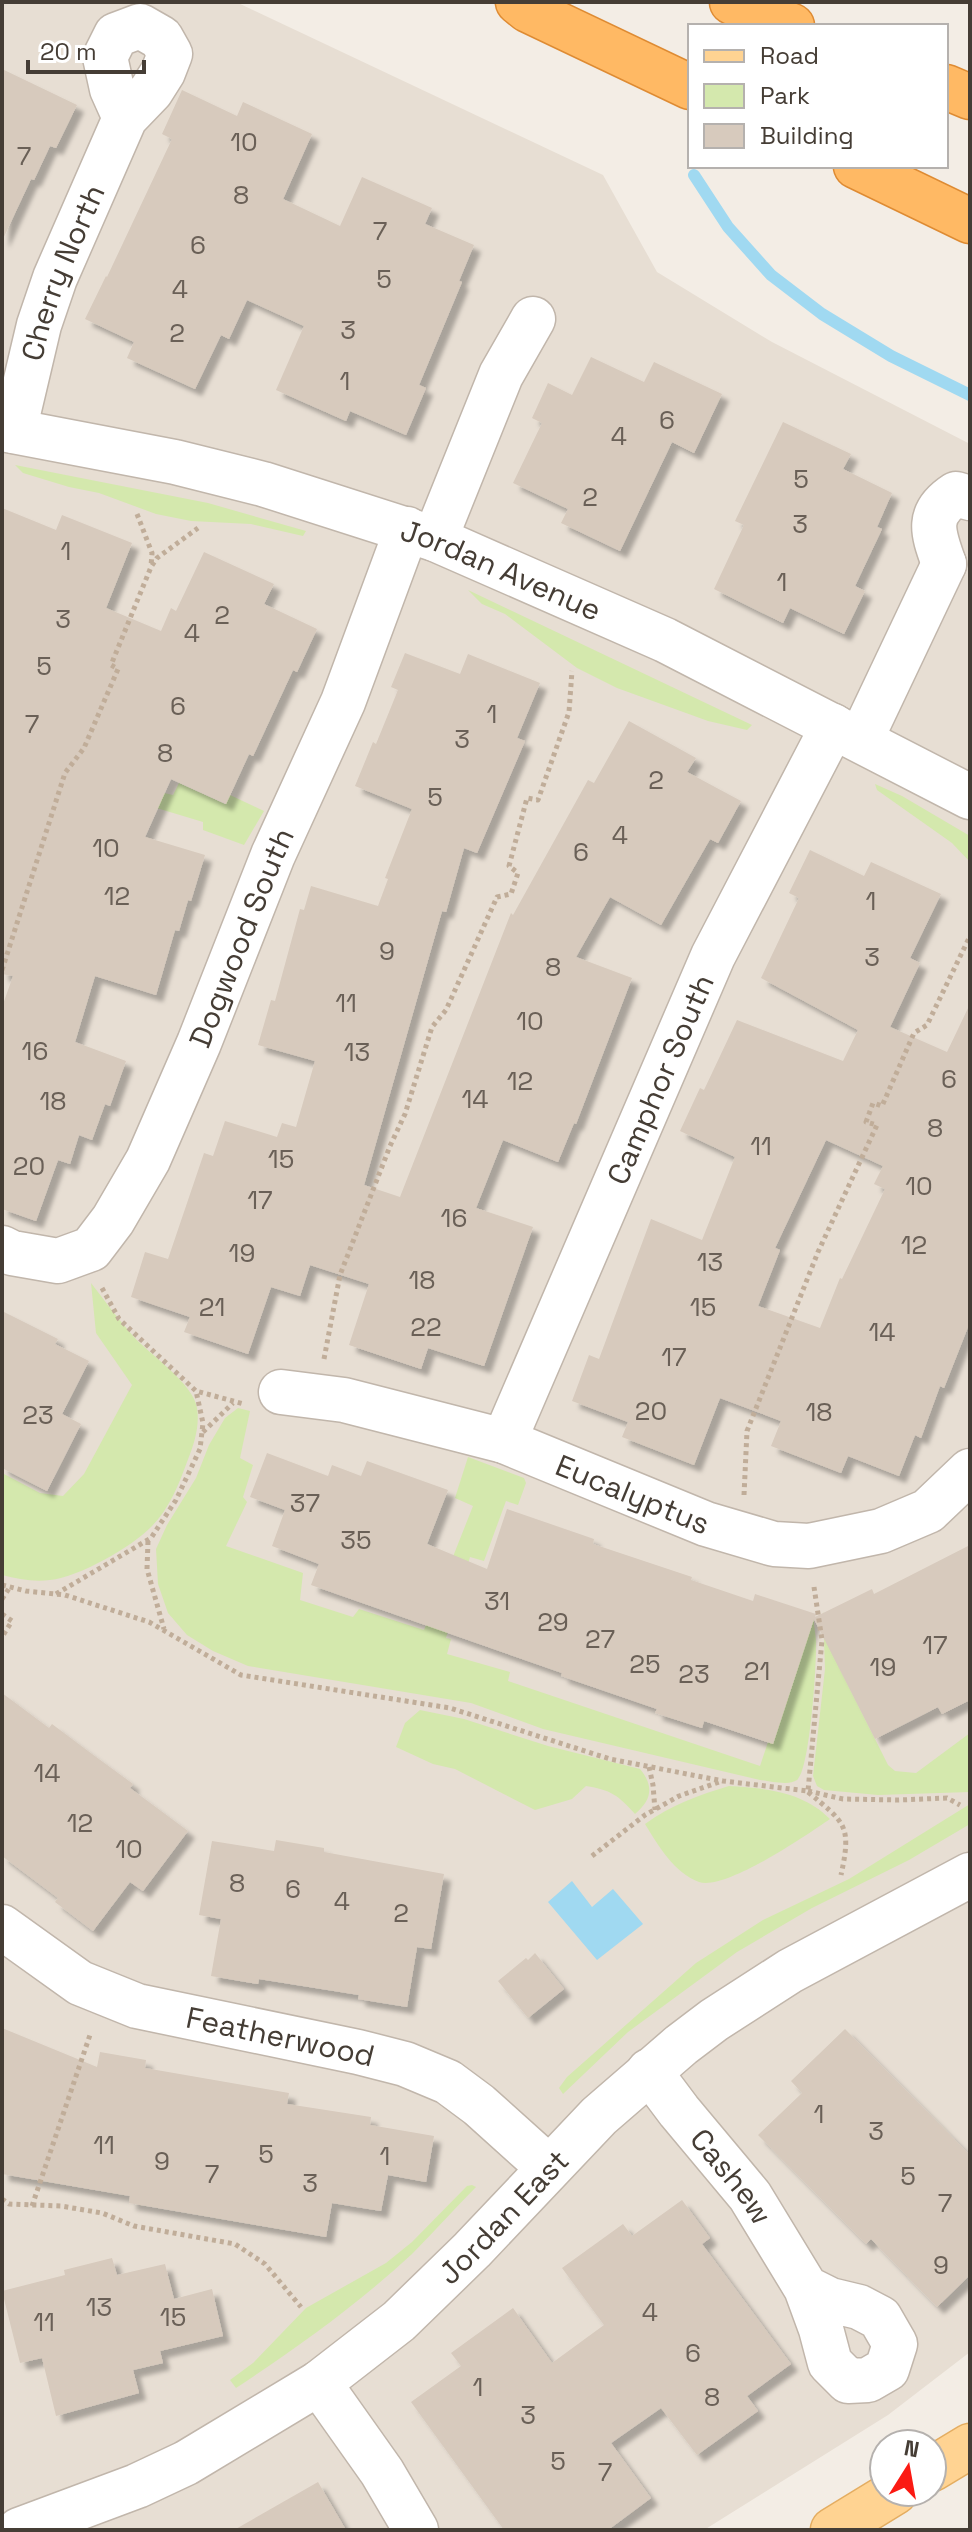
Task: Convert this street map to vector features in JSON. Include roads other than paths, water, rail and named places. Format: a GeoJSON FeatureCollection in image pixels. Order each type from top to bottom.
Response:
{"type":"FeatureCollection","features":[{"type":"Feature","properties":{"kind":"highway"},"geometry":{"type":"LineString","coordinates":[[518,2],[528,10],[688,86]]}},
{"type":"Feature","properties":{"kind":"highway"},"geometry":{"type":"LineString","coordinates":[[732,2],[787,24]]}},
{"type":"Feature","properties":{"kind":"highway"},"geometry":{"type":"LineString","coordinates":[[948,88],[970,97]]}},
{"type":"Feature","properties":{"kind":"highway"},"geometry":{"type":"LineString","coordinates":[[860,168],[970,221]]}},
{"type":"Feature","properties":{"kind":"main road"},"geometry":{"type":"LineString","coordinates":[[948,2459],[970,2446]]}},
{"type":"Feature","properties":{"kind":"main road"},"geometry":{"type":"LineString","coordinates":[[833,2530],[869,2508]]}},
{"type":"Feature","properties":{"kind":"street","name":"Cherry North"},"geometry":{"type":"LineString","coordinates":[[8,430],[51,290],[125,118]]}},
{"type":"Feature","properties":{"kind":"street","name":"Dogwood South"},"geometry":{"type":"LineString","coordinates":[[2,1248],[12,1253],[58,1261],[91,1249],[148,1160],[199,1043],[273,855],[343,702],[421,534],[501,375],[533,319]]}},
{"type":"Feature","properties":{"kind":"street","name":"Jordan Avenue"},"geometry":{"type":"LineString","coordinates":[[8,430],[175,462],[263,484],[421,534],[665,640],[970,797]]}},
{"type":"Feature","properties":{"kind":"street"},"geometry":{"type":"LineString","coordinates":[[957,558],[935,538],[933,522],[941,504],[956,494],[970,498]]}},
{"type":"Feature","properties":{"kind":"street","name":"Camphor South"},"geometry":{"type":"LineString","coordinates":[[504,1441],[713,956],[957,558]]}},
{"type":"Feature","properties":{"kind":"street","name":"Eucalyptus"},"geometry":{"type":"LineString","coordinates":[[298,1394],[372,1407],[504,1441],[706,1524],[774,1544],[809,1546],[881,1531],[928,1511],[970,1471]]}},
{"type":"Feature","properties":{"kind":"street","name":"Jordan East"},"geometry":{"type":"LineString","coordinates":[[19,2530],[137,2486],[186,2463],[319,2383],[399,2321],[472,2250],[599,2116],[649,2071],[714,2020],[790,1971],[970,1875]]}},
{"type":"Feature","properties":{"kind":"street","name":"Featherwood"},"geometry":{"type":"LineString","coordinates":[[2,1927],[80,1983],[137,2006],[393,2061],[448,2082],[479,2105],[548,2167]]}},
{"type":"Feature","properties":{"kind":"street","name":"Cashew"},"geometry":{"type":"LineString","coordinates":[[649,2071],[750,2196],[806,2288]]}},
{"type":"Feature","properties":{"kind":"street"},"geometry":{"type":"LineString","coordinates":[[319,2383],[382,2472],[416,2530]]}},
{"type":"Feature","properties":{"kind":"water"},"geometry":{"type":"Polygon","coordinates":[[[572,1881],[592,1907],[613,1889],[643,1924],[597,1960],[548,1902],[572,1881]]]}},
{"type":"Feature","properties":{"kind":"waterway"},"geometry":{"type":"LineString","coordinates":[[694,175],[728,227],[771,275],[822,314],[891,356],[970,395]]}}]}
